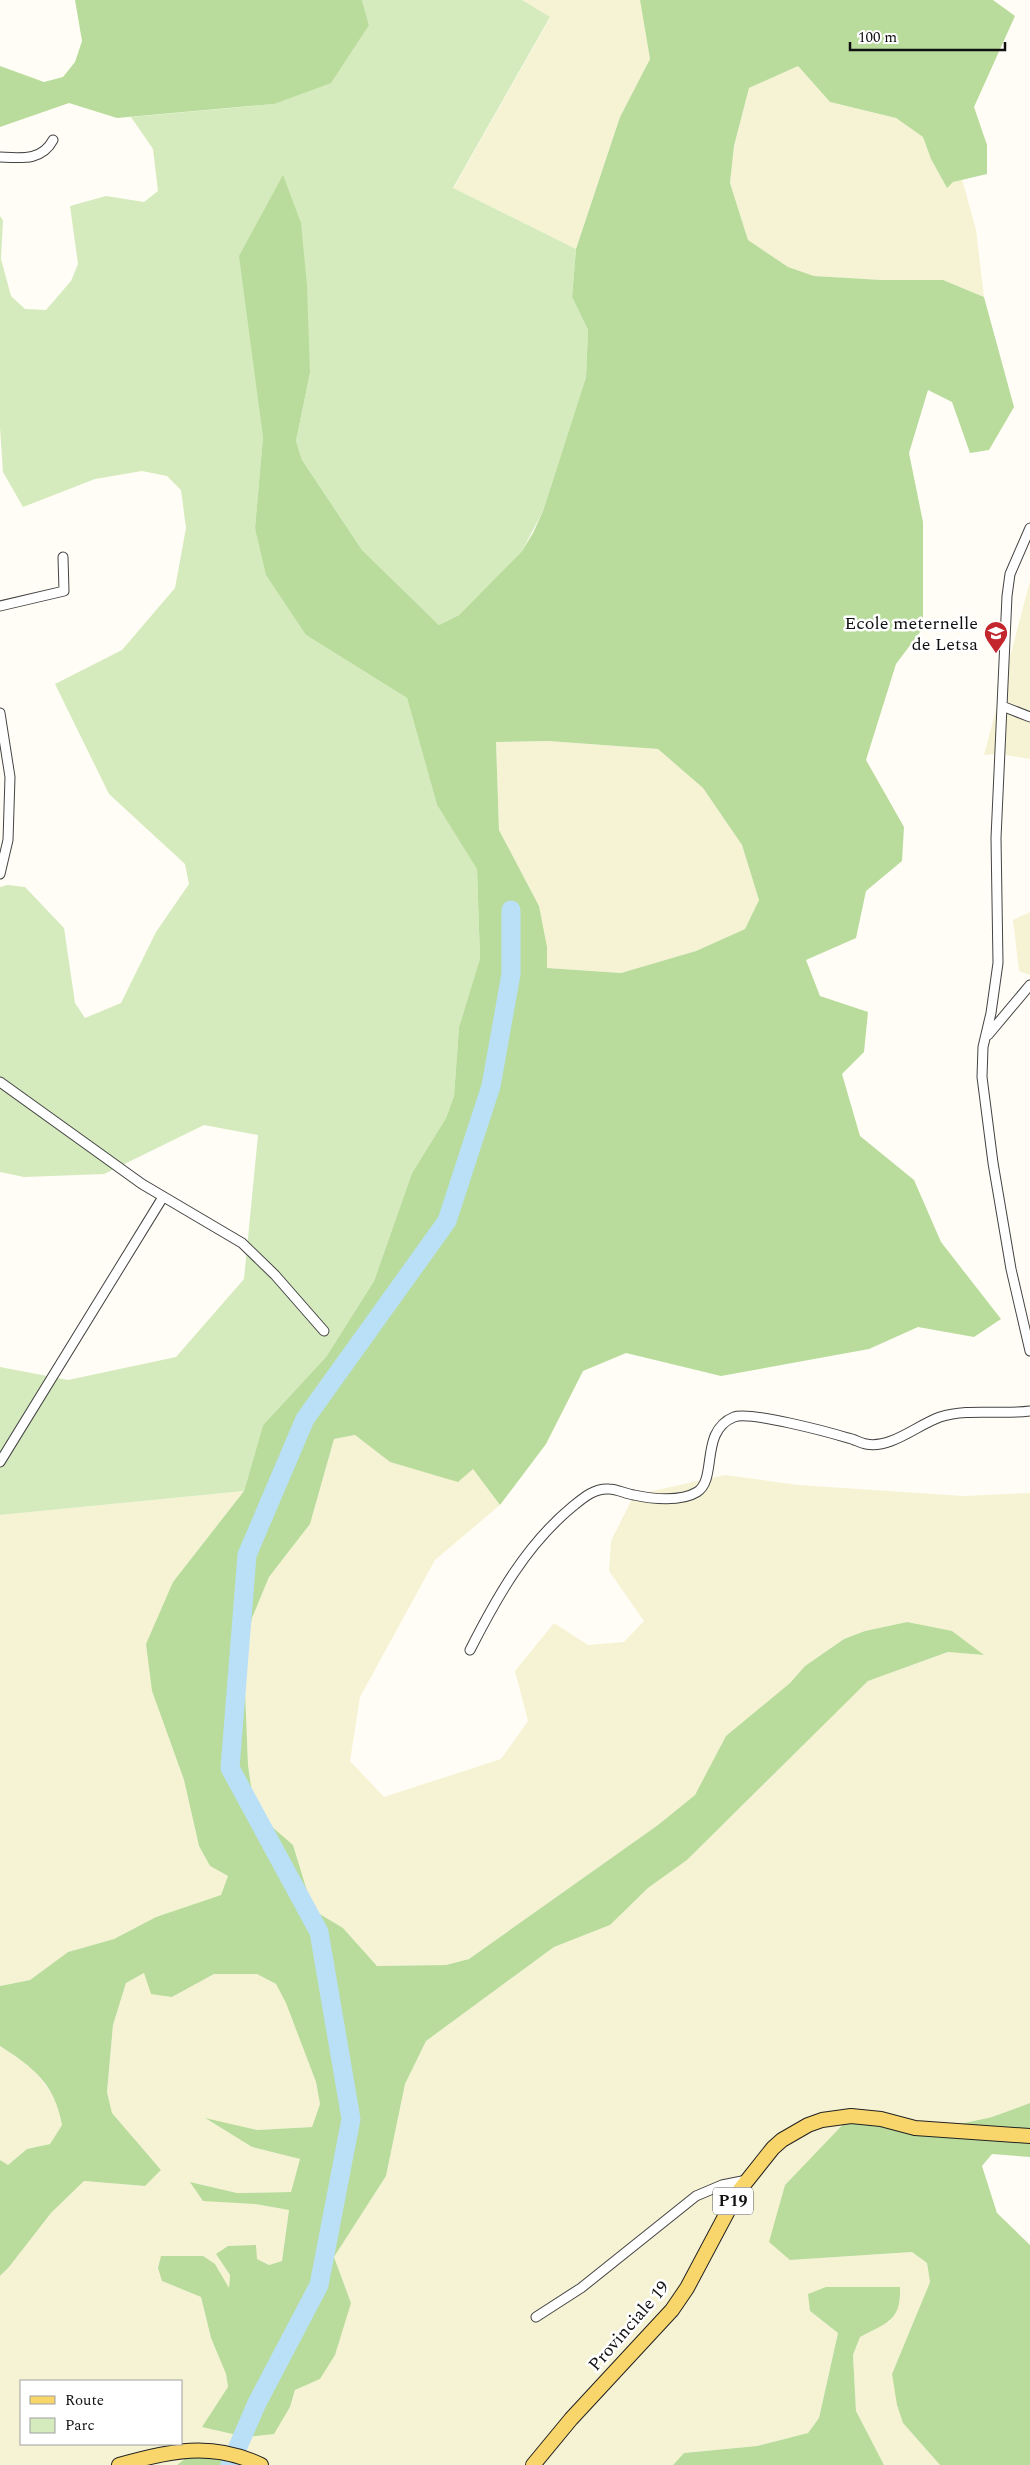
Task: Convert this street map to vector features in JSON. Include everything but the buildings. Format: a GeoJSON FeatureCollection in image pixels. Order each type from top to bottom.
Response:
{"type":"FeatureCollection","features":[{"type":"Feature","properties":{"kind":"main road","name":"Provinciale 19"},"geometry":{"type":"LineString","coordinates":[[533,2465],[571,2418],[672,2310],[687,2288],[729,2207],[747,2180],[773,2148],[782,2140],[808,2125],[822,2120],[867,2116],[915,2128],[1030,2136]]}},
{"type":"Feature","properties":{"kind":"main road"},"geometry":{"type":"LineString","coordinates":[[119,2465],[166,2453],[210,2450],[227,2452],[261,2465]]}},
{"type":"Feature","properties":{"kind":"street"},"geometry":{"type":"LineString","coordinates":[[0,157],[35,157],[48,148],[53,140]]}},
{"type":"Feature","properties":{"kind":"street"},"geometry":{"type":"LineString","coordinates":[[1030,528],[1010,574],[996,838],[998,963],[983,1047],[984,1101],[1026,1317],[1030,1350]]}},
{"type":"Feature","properties":{"kind":"street"},"geometry":{"type":"LineString","coordinates":[[0,606],[64,591],[63,557]]}},
{"type":"Feature","properties":{"kind":"street"},"geometry":{"type":"LineString","coordinates":[[1002,706],[1030,717]]}},
{"type":"Feature","properties":{"kind":"street"},"geometry":{"type":"LineString","coordinates":[[0,713],[10,777],[8,840],[0,874]]}},
{"type":"Feature","properties":{"kind":"street"},"geometry":{"type":"LineString","coordinates":[[986,1037],[1030,985]]}},
{"type":"Feature","properties":{"kind":"street"},"geometry":{"type":"LineString","coordinates":[[0,1082],[163,1197],[242,1243],[275,1275],[324,1331]]}},
{"type":"Feature","properties":{"kind":"street"},"geometry":{"type":"LineString","coordinates":[[0,1462],[163,1197]]}},
{"type":"Feature","properties":{"kind":"street"},"geometry":{"type":"LineString","coordinates":[[470,1650],[490,1610],[528,1550],[554,1522],[594,1491],[609,1488],[634,1496],[659,1498],[682,1496],[698,1491],[704,1482],[713,1438],[721,1426],[735,1417],[753,1417],[798,1426],[867,1445],[885,1442],[940,1417],[966,1413],[1009,1414],[1030,1411]]}},
{"type":"Feature","properties":{"kind":"street"},"geometry":{"type":"LineString","coordinates":[[536,2317],[581,2288],[696,2196],[722,2185],[747,2180]]}},
{"type":"Feature","properties":{"kind":"shaded area"},"geometry":{"type":"Polygon","coordinates":[[[522,0],[640,0],[650,59],[620,117],[576,249],[453,189],[550,18],[522,0]]]}},
{"type":"Feature","properties":{"kind":"shaded area"},"geometry":{"type":"Polygon","coordinates":[[[798,66],[830,102],[896,118],[923,137],[931,159],[947,187],[953,182],[962,179],[976,230],[984,297],[943,280],[882,280],[814,276],[788,267],[748,240],[730,183],[734,146],[749,88],[798,66]]]}},
{"type":"Feature","properties":{"kind":"shaded area"},"geometry":{"type":"Polygon","coordinates":[[[1030,581],[1030,759],[999,754],[984,755],[1030,581]]]}},
{"type":"Feature","properties":{"kind":"shaded area"},"geometry":{"type":"Polygon","coordinates":[[[548,741],[658,749],[703,788],[742,845],[759,900],[745,929],[696,951],[621,973],[547,968],[539,906],[499,830],[496,742],[548,741]]]}},
{"type":"Feature","properties":{"kind":"shaded area"},"geometry":{"type":"Polygon","coordinates":[[[1030,912],[1030,975],[1019,971],[1013,920],[1030,912]]]}},
{"type":"Feature","properties":{"kind":"shaded area"},"geometry":{"type":"Polygon","coordinates":[[[355,1435],[390,1462],[473,1469],[500,1505],[435,1560],[360,1697],[350,1761],[384,1797],[501,1759],[528,1721],[515,1671],[554,1623],[588,1645],[624,1642],[644,1621],[609,1571],[611,1541],[634,1495],[725,1475],[798,1485],[964,1496],[1030,1493],[1030,2103],[992,2117],[937,2129],[851,2116],[785,2185],[790,2260],[912,2252],[927,2263],[930,2282],[892,2374],[903,2423],[940,2465],[884,2465],[856,2411],[853,2355],[860,2337],[890,2321],[900,2287],[826,2287],[810,2311],[838,2333],[819,2418],[808,2433],[757,2446],[684,2453],[673,2465],[249,2465],[187,2458],[177,2465],[0,2465],[0,2276],[51,2213],[84,2181],[145,2186],[161,2170],[112,2113],[107,2092],[113,2025],[126,1983],[144,1973],[172,1997],[214,1974],[257,1974],[276,1984],[286,2002],[316,2082],[320,2104],[312,2127],[257,2130],[206,2119],[252,2147],[300,2159],[291,2192],[237,2193],[191,2182],[255,2204],[289,2210],[282,2261],[269,2265],[256,2259],[256,2245],[216,2254],[230,2275],[229,2289],[215,2264],[162,2281],[201,2297],[211,2338],[226,2374],[228,2387],[290,2407],[295,2390],[320,2379],[351,2303],[334,2257],[386,2176],[405,2084],[426,2041],[554,1947],[610,1925],[648,1888],[687,1860],[868,1681],[949,1652],[983,1655],[907,1622],[865,1631],[844,1639],[805,1666],[790,1683],[727,1736],[695,1795],[658,1825],[469,1959],[446,1965],[377,1966],[343,1928],[313,1910],[293,1845],[255,1812],[248,1765],[244,1664],[252,1618],[269,1577],[310,1524],[334,1439],[355,1435]]]}},
{"type":"Feature","properties":{"kind":"shaded area"},"geometry":{"type":"Polygon","coordinates":[[[244,1491],[173,1582],[152,1691],[184,1780],[199,1846],[210,1866],[228,1876],[221,1895],[156,1917],[114,1939],[68,1952],[30,1980],[0,1986],[0,1515],[244,1491]]]}},
{"type":"Feature","properties":{"kind":"shaded area"},"geometry":{"type":"Polygon","coordinates":[[[0,2046],[34,2069],[58,2103],[62,2125],[50,2144],[27,2149],[8,2165],[0,2160],[0,2046]]]}},
{"type":"Feature","properties":{"kind":"green space"},"geometry":{"type":"Polygon","coordinates":[[[75,0],[362,0],[369,25],[331,83],[274,104],[117,118],[69,103],[0,127],[0,66],[44,82],[63,77],[75,62],[82,41],[75,0]]]}},
{"type":"Feature","properties":{"kind":"green space"},"geometry":{"type":"Polygon","coordinates":[[[362,0],[522,0],[550,17],[453,188],[576,249],[572,297],[588,330],[586,377],[543,511],[522,551],[459,615],[439,625],[362,550],[302,460],[296,441],[310,373],[263,437],[255,528],[306,635],[407,698],[437,805],[477,868],[480,960],[459,1027],[454,1096],[446,1118],[412,1173],[374,1281],[326,1357],[263,1425],[244,1491],[0,1515],[0,1367],[68,1380],[176,1357],[244,1279],[258,1135],[204,1125],[104,1174],[24,1177],[0,1172],[0,887],[7,885],[25,887],[64,928],[75,1003],[85,1018],[121,1003],[156,932],[189,884],[185,864],[109,794],[55,684],[122,650],[175,588],[186,528],[181,490],[167,476],[142,471],[95,479],[23,507],[3,472],[0,428],[0,216],[3,220],[1,259],[11,296],[25,309],[46,310],[71,281],[78,264],[70,206],[106,196],[144,202],[158,191],[153,149],[131,117],[274,104],[369,25],[362,0]]]}},
{"type":"Feature","properties":{"kind":"green space"},"geometry":{"type":"Polygon","coordinates":[[[640,0],[993,0],[1015,16],[974,107],[987,145],[987,174],[953,182],[947,188],[931,159],[923,137],[896,118],[830,102],[798,66],[749,88],[734,146],[730,183],[748,240],[788,267],[814,276],[882,280],[943,280],[984,297],[1014,407],[989,450],[970,453],[952,402],[928,390],[909,453],[923,522],[923,628],[896,664],[866,760],[904,827],[902,861],[866,891],[856,938],[806,960],[820,996],[868,1012],[864,1052],[842,1074],[860,1136],[914,1180],[941,1242],[1001,1319],[974,1337],[918,1327],[869,1349],[721,1376],[626,1353],[583,1371],[546,1444],[500,1505],[473,1469],[458,1482],[390,1462],[355,1435],[334,1439],[310,1524],[269,1577],[252,1618],[244,1664],[248,1765],[255,1812],[293,1845],[313,1910],[343,1928],[377,1966],[446,1965],[469,1959],[658,1825],[695,1795],[726,1736],[790,1683],[805,1666],[844,1639],[865,1631],[907,1622],[952,1631],[984,1655],[948,1652],[868,1681],[687,1860],[648,1888],[610,1925],[554,1947],[426,2041],[405,2084],[386,2176],[334,2257],[351,2303],[335,2355],[320,2379],[295,2390],[290,2407],[274,2434],[246,2437],[202,2427],[228,2387],[226,2374],[211,2338],[201,2297],[162,2281],[158,2268],[161,2256],[203,2256],[215,2264],[229,2288],[230,2275],[216,2254],[228,2246],[256,2245],[257,2259],[269,2265],[282,2261],[289,2210],[255,2204],[203,2201],[190,2182],[237,2193],[291,2192],[300,2159],[252,2147],[205,2118],[257,2130],[312,2127],[320,2104],[316,2082],[286,2003],[276,1984],[257,1974],[214,1974],[172,1997],[151,1994],[144,1973],[126,1983],[113,2025],[107,2092],[112,2113],[161,2170],[145,2186],[84,2181],[51,2213],[0,2276],[0,2160],[8,2165],[27,2149],[50,2144],[62,2125],[54,2098],[41,2078],[23,2061],[0,2046],[0,1986],[30,1980],[68,1952],[114,1939],[156,1917],[221,1895],[228,1876],[210,1866],[199,1846],[184,1780],[152,1691],[146,1644],[173,1582],[244,1491],[263,1425],[326,1357],[374,1281],[412,1173],[446,1118],[454,1096],[459,1027],[480,959],[477,869],[437,805],[407,698],[306,635],[266,575],[255,528],[263,437],[239,256],[283,175],[301,223],[307,286],[310,373],[296,441],[302,460],[362,550],[439,625],[459,615],[522,551],[543,511],[586,377],[588,330],[572,297],[576,249],[620,117],[650,59],[640,0]],[[548,741],[496,742],[499,830],[539,906],[547,947],[547,968],[621,973],[696,951],[745,929],[759,900],[742,845],[703,788],[658,749],[548,741]]]}},
{"type":"Feature","properties":{"kind":"green space"},"geometry":{"type":"Polygon","coordinates":[[[1030,2103],[1030,2157],[992,2154],[982,2166],[997,2213],[1030,2245],[1030,2465],[940,2465],[903,2423],[897,2405],[892,2374],[930,2282],[927,2263],[912,2252],[790,2260],[769,2242],[785,2185],[851,2116],[937,2129],[992,2117],[1030,2103]]]}},
{"type":"Feature","properties":{"kind":"green space"},"geometry":{"type":"Polygon","coordinates":[[[826,2287],[900,2287],[900,2298],[895,2314],[885,2324],[860,2337],[853,2355],[856,2411],[884,2465],[673,2465],[684,2453],[757,2446],[808,2433],[819,2418],[838,2333],[810,2311],[808,2294],[826,2287]]]}},
{"type":"Feature","properties":{"kind":"green space"},"geometry":{"type":"Polygon","coordinates":[[[223,2456],[249,2465],[177,2465],[186,2458],[223,2456]]]}},
{"type":"Feature","properties":{"kind":"waterway"},"geometry":{"type":"LineString","coordinates":[[230,2465],[257,2403],[319,2285],[351,2119],[319,1932],[230,1768],[247,1555],[305,1419],[447,1221],[491,1086],[511,974],[511,910]]}},
{"type":"Feature","properties":{"kind":"place","name":"Ecole meternelle de Letsa"},"geometry":{"type":"Point","coordinates":[996,654]}}]}
